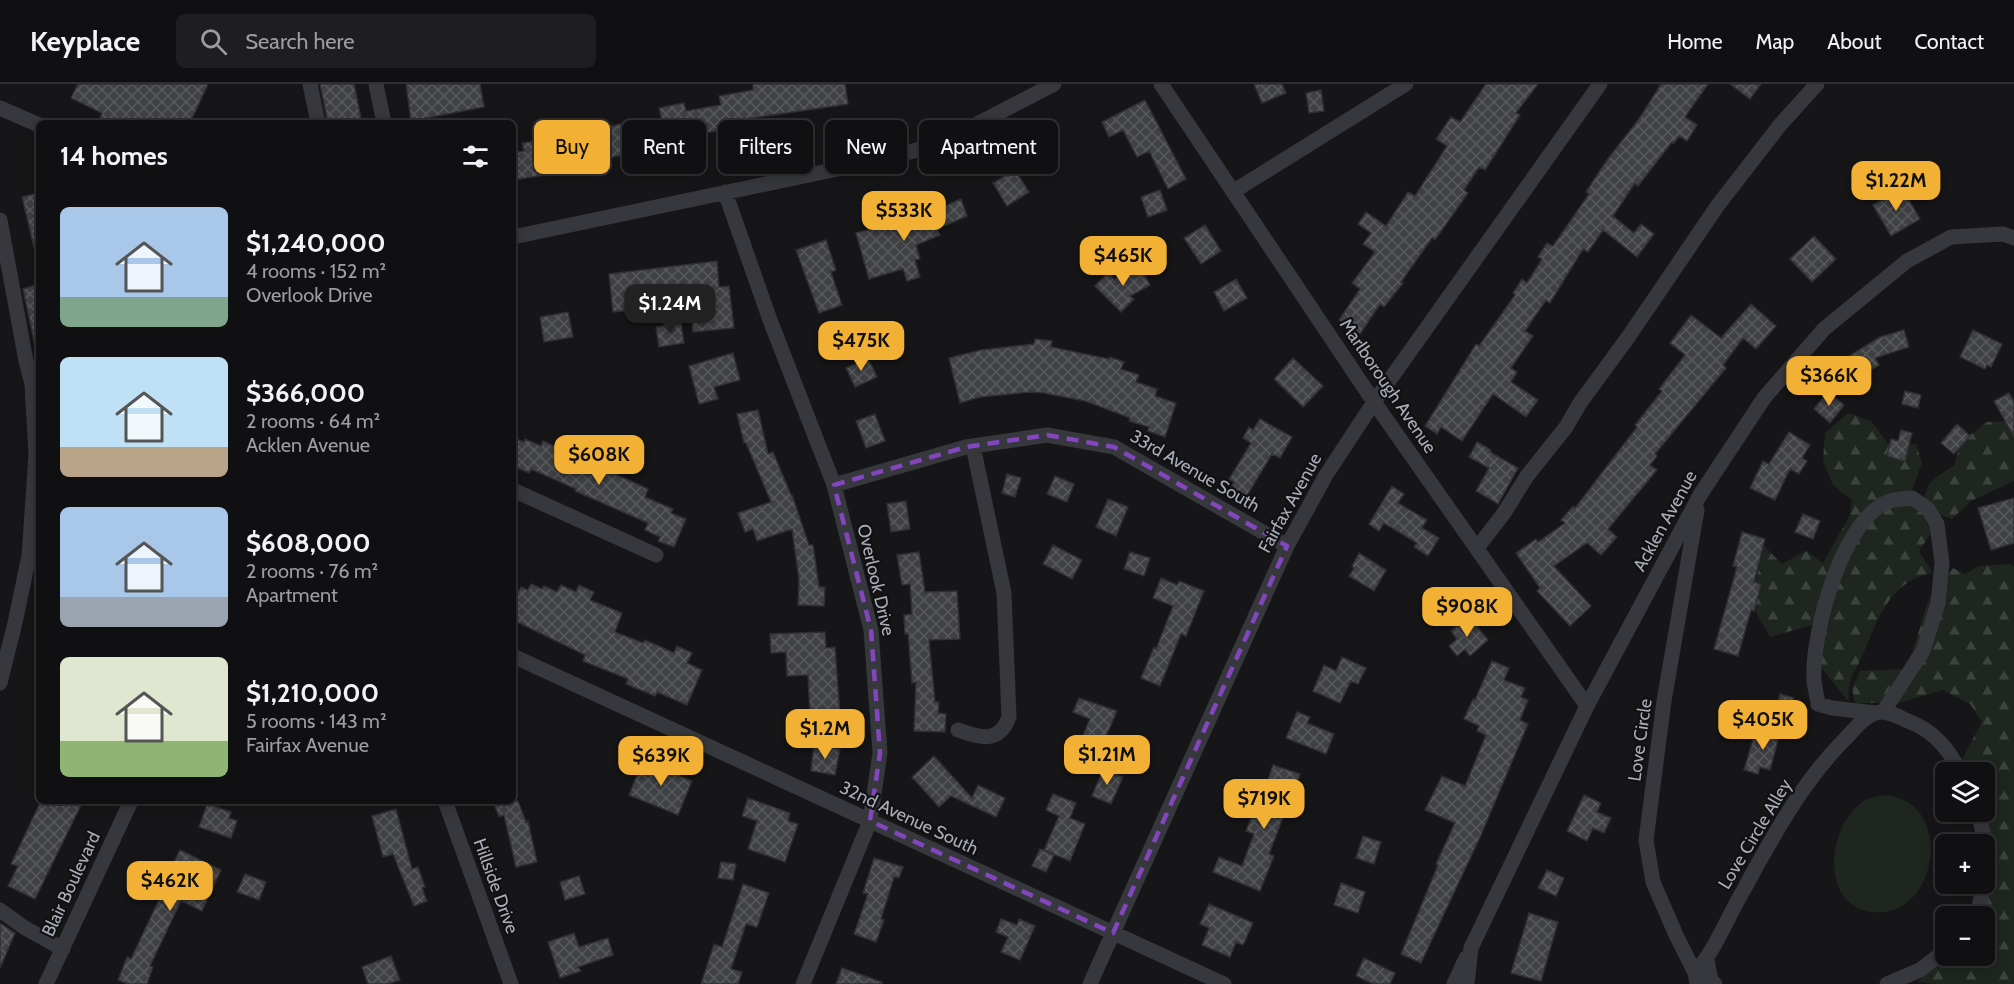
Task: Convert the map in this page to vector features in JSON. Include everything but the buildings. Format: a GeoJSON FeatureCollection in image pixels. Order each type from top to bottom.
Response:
{"type":"FeatureCollection","features":[{"type":"Feature","properties":{"kind":"street"},"geometry":{"type":"LineString","coordinates":[[310,84],[317,120]]}},
{"type":"Feature","properties":{"kind":"street"},"geometry":{"type":"LineString","coordinates":[[376,84],[383,120]]}},
{"type":"Feature","properties":{"kind":"street"},"geometry":{"type":"LineString","coordinates":[[516,236],[885,159],[941,143],[1054,84]]}},
{"type":"Feature","properties":{"kind":"street","name":"Marlborough Avenue"},"geometry":{"type":"LineString","coordinates":[[1161,84],[1374,402],[1587,706]]}},
{"type":"Feature","properties":{"kind":"street"},"geometry":{"type":"LineString","coordinates":[[1234,191],[1406,84]]}},
{"type":"Feature","properties":{"kind":"street","name":"Fairfax Avenue"},"geometry":{"type":"LineString","coordinates":[[1090,984],[1287,546],[1326,475],[1374,402],[1600,84]]}},
{"type":"Feature","properties":{"kind":"street"},"geometry":{"type":"LineString","coordinates":[[1477,548],[1504,513],[1527,476],[1566,427],[1580,403],[1629,336],[1718,205],[1780,125],[1817,84]]}},
{"type":"Feature","properties":{"kind":"street"},"geometry":{"type":"LineString","coordinates":[[0,108],[36,124]]}},
{"type":"Feature","properties":{"kind":"street","name":"Overlook Drive"},"geometry":{"type":"LineString","coordinates":[[725,192],[770,320],[834,485],[871,630],[880,753],[870,822],[803,984]]}},
{"type":"Feature","properties":{"kind":"street"},"geometry":{"type":"LineString","coordinates":[[0,220],[33,368],[36,455],[29,556],[0,683]]}},
{"type":"Feature","properties":{"kind":"street","name":"Acklen Avenue"},"geometry":{"type":"LineString","coordinates":[[1454,984],[1587,706],[1700,495],[1764,398],[1824,329],[1907,261],[1951,237],[2003,234],[2014,238]]}},
{"type":"Feature","properties":{"kind":"street","name":"33rd Avenue South"},"geometry":{"type":"LineString","coordinates":[[834,485],[973,446],[1047,435],[1114,447],[1287,546]]}},
{"type":"Feature","properties":{"kind":"street"},"geometry":{"type":"LineString","coordinates":[[958,730],[988,737],[1002,731],[1009,717],[1004,593],[973,446]]}},
{"type":"Feature","properties":{"kind":"street"},"geometry":{"type":"LineString","coordinates":[[516,491],[656,555]]}},
{"type":"Feature","properties":{"kind":"street","name":"Love Circle"},"geometry":{"type":"LineString","coordinates":[[1696,979],[1653,882],[1646,840],[1664,700],[1700,495]]}},
{"type":"Feature","properties":{"kind":"street","name":"Love Circle Alley"},"geometry":{"type":"LineString","coordinates":[[1696,979],[1793,804],[1830,754],[1860,724],[1879,712],[1923,651],[1938,603],[1942,563],[1937,524],[1928,509],[1912,498],[1889,501],[1870,513],[1854,533],[1830,582],[1819,632],[1814,680],[1818,704],[1832,708],[1879,712],[1922,726],[1942,742],[1954,762]]}},
{"type":"Feature","properties":{"kind":"street","name":"32nd Avenue South"},"geometry":{"type":"LineString","coordinates":[[516,657],[1224,984]]}},
{"type":"Feature","properties":{"kind":"street","name":"Blair Boulevard"},"geometry":{"type":"LineString","coordinates":[[46,984],[130,804]]}},
{"type":"Feature","properties":{"kind":"street","name":"Hillside Drive"},"geometry":{"type":"LineString","coordinates":[[446,804],[511,984]]}},
{"type":"Feature","properties":{"kind":"street"},"geometry":{"type":"LineString","coordinates":[[0,910],[25,928],[63,949]]}},
{"type":"Feature","properties":{"kind":"street","name":"Acklen Avenue"},"geometry":{"type":"LineString","coordinates":[[1467,984],[1471,948]]}},
{"type":"Feature","properties":{"kind":"street"},"geometry":{"type":"LineString","coordinates":[[1887,984],[1920,970],[1935,958]]}},
{"type":"Feature","properties":{"kind":"street"},"geometry":{"type":"LineString","coordinates":[[1707,960],[1711,981],[1714,984]]}},
{"type":"Feature","properties":{"kind":"highlighted area"},"geometry":{"type":"Polygon","coordinates":[[[1047,435],[1114,447],[1287,546],[1113,933],[870,821],[880,753],[871,630],[834,485],[966,447],[1047,435]]]}},
{"type":"Feature","properties":{"kind":"green space"},"geometry":{"type":"Polygon","coordinates":[[[1848,413],[1871,421],[1890,446],[1916,444],[1922,462],[1907,505],[1918,511],[1930,482],[1954,465],[1961,442],[1987,422],[2014,421],[2014,481],[1971,501],[1952,519],[1936,513],[1931,533],[1919,551],[1932,572],[1910,581],[1886,604],[1852,677],[1849,702],[1820,666],[1812,625],[1770,637],[1749,596],[1757,577],[1764,546],[1782,564],[1806,551],[1823,563],[1850,515],[1852,500],[1833,485],[1823,461],[1825,433],[1848,413]]]}},
{"type":"Feature","properties":{"kind":"green space"},"geometry":{"type":"Polygon","coordinates":[[[2012,564],[2014,567],[2014,984],[1917,982],[1938,966],[1995,966],[1995,906],[1980,906],[1985,894],[1995,894],[1995,834],[1988,834],[1986,822],[1995,822],[1995,762],[1961,762],[1982,722],[1970,704],[1943,690],[1899,703],[1855,703],[1852,688],[1860,671],[1904,669],[1913,650],[1929,599],[1938,583],[1953,568],[1965,574],[1979,566],[2012,564]]]}},
{"type":"Feature","properties":{"kind":"green space"},"geometry":{"type":"Polygon","coordinates":[[[1888,795],[1910,803],[1923,819],[1930,839],[1930,860],[1924,881],[1911,898],[1894,910],[1872,912],[1855,906],[1843,895],[1836,881],[1834,864],[1836,846],[1841,829],[1850,814],[1862,802],[1888,795]]]}}]}
